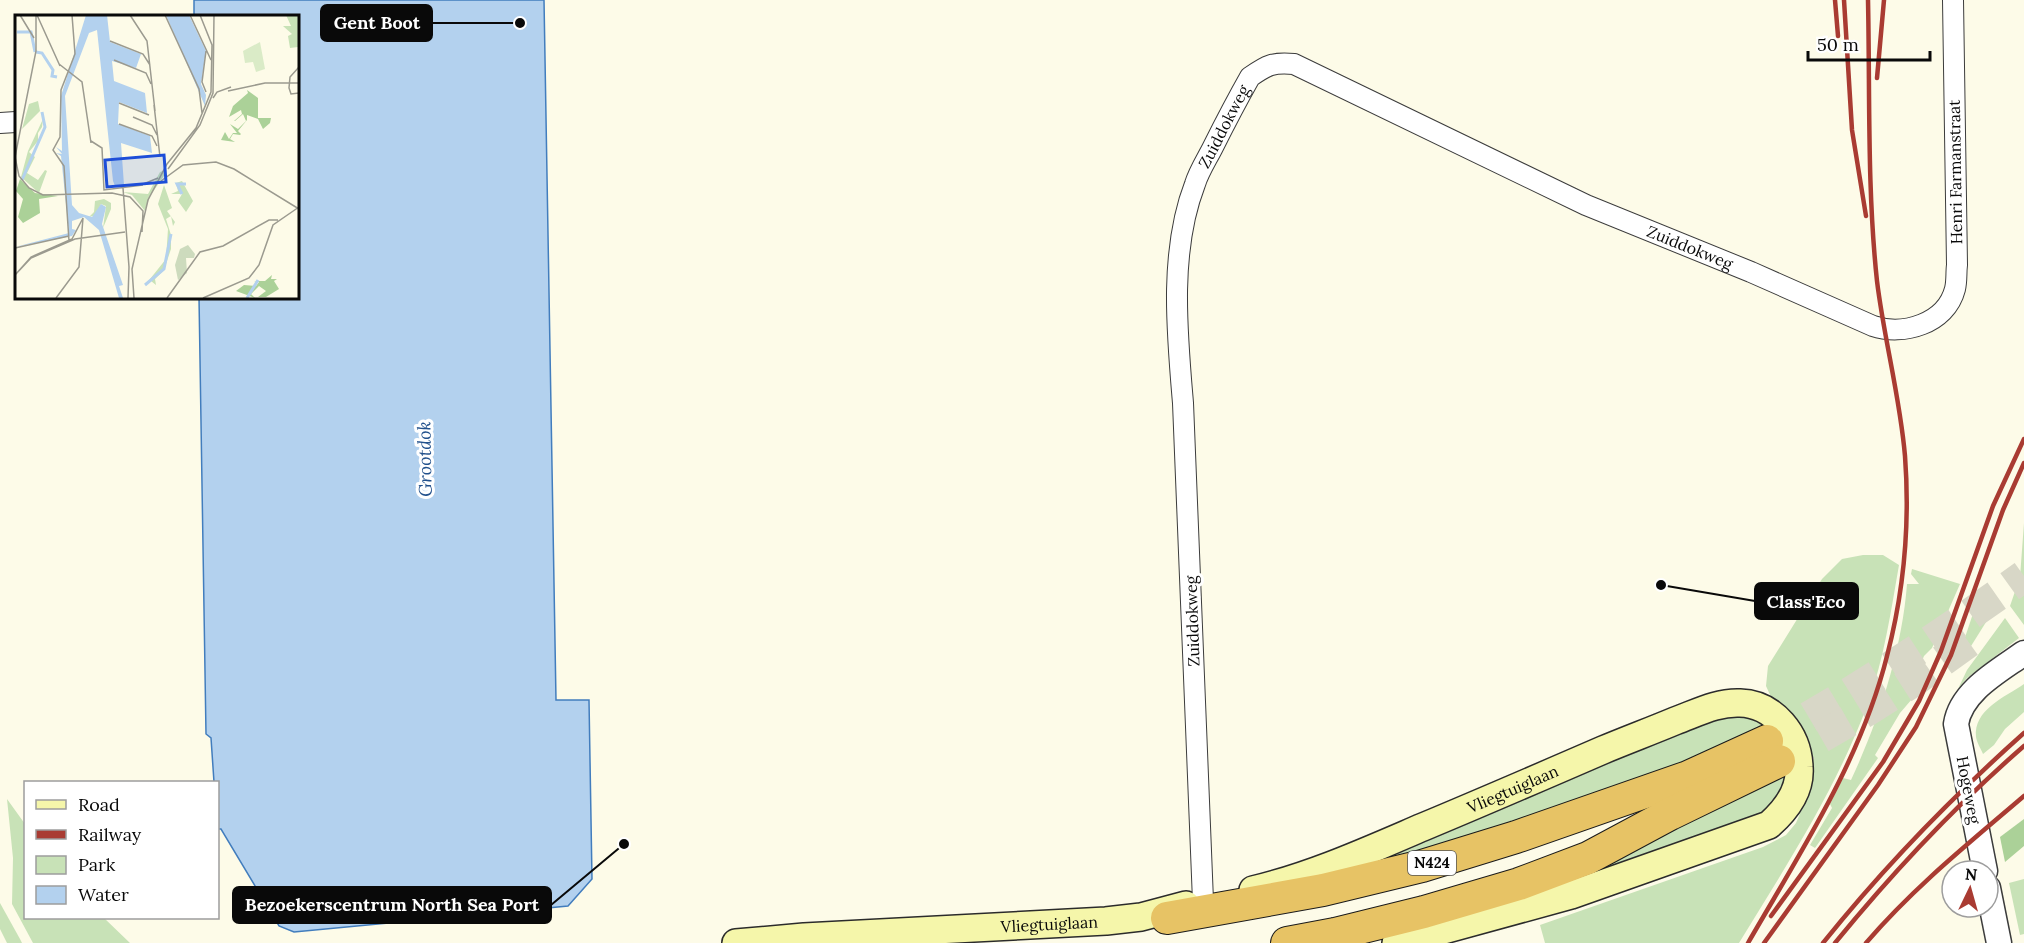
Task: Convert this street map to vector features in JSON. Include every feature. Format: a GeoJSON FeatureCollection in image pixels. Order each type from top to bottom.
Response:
{"type":"FeatureCollection","features":[{"type":"Feature","properties":{"kind":"highway","name":"N424"},"geometry":{"type":"LineString","coordinates":[[1154,917],[1323,890],[1422,866],[1773,751],[1670,814],[1588,858],[1519,884],[1424,912],[1335,934],[1287,943]]}},
{"type":"Feature","properties":{"kind":"main road","name":"Vliegtuiglaan"},"geometry":{"type":"LineString","coordinates":[[736,943],[1154,917],[1167,909],[1270,886],[1317,872],[1715,705],[1744,703],[1759,707],[1773,715],[1789,731],[1797,750],[1800,769],[1790,804],[1769,825],[1571,895],[1396,943]]}},
{"type":"Feature","properties":{"kind":"street","name":"Henri Farmanstraat"},"geometry":{"type":"LineString","coordinates":[[1917,327],[1933,318],[1948,304],[1955,289],[1957,265],[1953,0]]}},
{"type":"Feature","properties":{"kind":"street","name":"Zuiddokweg"},"geometry":{"type":"LineString","coordinates":[[1203,901],[1177,298],[1180,248],[1186,213],[1195,183],[1250,77],[1265,66],[1279,63],[1294,64],[1586,205],[1751,272],[1885,330],[1897,331],[1917,327]]}},
{"type":"Feature","properties":{"kind":"street"},"geometry":{"type":"LineString","coordinates":[[0,123],[15,122]]}},
{"type":"Feature","properties":{"kind":"street","name":"Hogeweg"},"geometry":{"type":"LineString","coordinates":[[1983,859],[1956,724],[1959,708],[1983,683],[2024,652]]}},
{"type":"Feature","properties":{"kind":"street"},"geometry":{"type":"LineString","coordinates":[[1994,919],[1999,943]]}},
{"type":"Feature","properties":{"kind":"green space"},"geometry":{"type":"Polygon","coordinates":[[[2024,523],[2024,625],[2010,606],[2020,577],[2024,523]]]}},
{"type":"Feature","properties":{"kind":"green space"},"geometry":{"type":"Polygon","coordinates":[[[1863,555],[1883,555],[1899,565],[1874,686],[1855,735],[1826,796],[1739,943],[1545,943],[1540,925],[1763,847],[1786,835],[1796,823],[1812,785],[1812,763],[1806,736],[1797,719],[1771,697],[1766,686],[1768,666],[1822,579],[1842,559],[1863,555]]]}},
{"type":"Feature","properties":{"kind":"green space"},"geometry":{"type":"Polygon","coordinates":[[[1912,569],[1960,584],[1932,648],[1924,656],[1909,692],[1912,699],[1900,713],[1875,755],[1878,758],[1815,848],[1810,845],[1832,808],[1830,804],[1843,778],[1851,780],[1880,709],[1900,634],[1907,584],[1919,584],[1911,574],[1912,569]]]}},
{"type":"Feature","properties":{"kind":"green space"},"geometry":{"type":"Polygon","coordinates":[[[1981,590],[1991,596],[1996,606],[1958,667],[1958,658],[1981,590]]]}},
{"type":"Feature","properties":{"kind":"green space"},"geometry":{"type":"Polygon","coordinates":[[[2005,618],[2019,638],[1967,678],[1958,689],[1967,670],[2005,618]]]}},
{"type":"Feature","properties":{"kind":"green space"},"geometry":{"type":"Polygon","coordinates":[[[2024,684],[2024,712],[1983,754],[1976,737],[1976,728],[1980,719],[1992,705],[2024,684]]]}},
{"type":"Feature","properties":{"kind":"green space"},"geometry":{"type":"Polygon","coordinates":[[[1764,715],[1792,778],[1773,813],[1518,904],[1699,817],[1609,793],[1422,853],[1325,875],[1700,717],[1764,715]]]}},
{"type":"Feature","properties":{"kind":"green space"},"geometry":{"type":"Polygon","coordinates":[[[7,799],[24,823],[24,919],[105,919],[130,943],[33,943],[12,904],[13,858],[7,799]]]}},
{"type":"Feature","properties":{"kind":"green space"},"geometry":{"type":"Polygon","coordinates":[[[2024,819],[2024,846],[2005,862],[2000,837],[2024,819]]]}},
{"type":"Feature","properties":{"kind":"green space"},"geometry":{"type":"Polygon","coordinates":[[[2024,879],[2024,934],[2020,935],[2009,883],[2024,879]]]}},
{"type":"Feature","properties":{"kind":"green space"},"geometry":{"type":"Polygon","coordinates":[[[0,903],[22,943],[7,943],[0,929],[0,903]]]}},
{"type":"Feature","properties":{"kind":"water","name":"Grootdok"},"geometry":{"type":"Polygon","coordinates":[[[194,0],[544,0],[556,700],[589,700],[592,879],[568,906],[294,932],[279,926],[219,829],[219,781],[214,781],[211,738],[206,734],[199,298],[298,298],[298,15],[194,15],[194,0]]]}},
{"type":"Feature","properties":{"kind":"tunnel"},"geometry":{"type":"LineString","coordinates":[[1767,741],[1898,663],[2024,576]]}},
{"type":"Feature","properties":{"kind":"tunnel"},"geometry":{"type":"LineString","coordinates":[[1779,761],[1866,711],[1971,640]]}},
{"type":"Feature","properties":{"kind":"railway"},"geometry":{"type":"LineString","coordinates":[[1835,0],[1838,36]]}},
{"type":"Feature","properties":{"kind":"railway"},"geometry":{"type":"LineString","coordinates":[[1844,0],[1852,130],[1866,216]]}},
{"type":"Feature","properties":{"kind":"railway"},"geometry":{"type":"LineString","coordinates":[[1748,943],[1828,804],[1846,768],[1876,694],[1898,607],[1906,532],[1905,456],[1900,412],[1880,303],[1874,246],[1870,176],[1868,0]]}},
{"type":"Feature","properties":{"kind":"railway"},"geometry":{"type":"LineString","coordinates":[[1877,78],[1884,0]]}},
{"type":"Feature","properties":{"kind":"railway"},"geometry":{"type":"LineString","coordinates":[[1771,916],[1883,762],[1919,701],[1941,651],[1993,506],[2024,439]]}},
{"type":"Feature","properties":{"kind":"railway"},"geometry":{"type":"LineString","coordinates":[[1764,943],[1878,785],[1916,727],[1951,655],[2003,510],[2024,463]]}},
{"type":"Feature","properties":{"kind":"railway"},"geometry":{"type":"LineString","coordinates":[[1823,943],[1919,834],[2024,733]]}},
{"type":"Feature","properties":{"kind":"railway"},"geometry":{"type":"LineString","coordinates":[[1835,943],[1925,840],[2024,746]]}},
{"type":"Feature","properties":{"kind":"railway"},"geometry":{"type":"LineString","coordinates":[[1866,943],[1922,885],[2024,796]]}},
{"type":"Feature","properties":{"kind":"place","name":"Gent Boot"},"geometry":{"type":"Point","coordinates":[520,23]}},
{"type":"Feature","properties":{"kind":"place","name":"Class'Eco"},"geometry":{"type":"Point","coordinates":[1661,585]}},
{"type":"Feature","properties":{"kind":"place","name":"Bezoekerscentrum North Sea Port"},"geometry":{"type":"Point","coordinates":[624,844]}}]}
